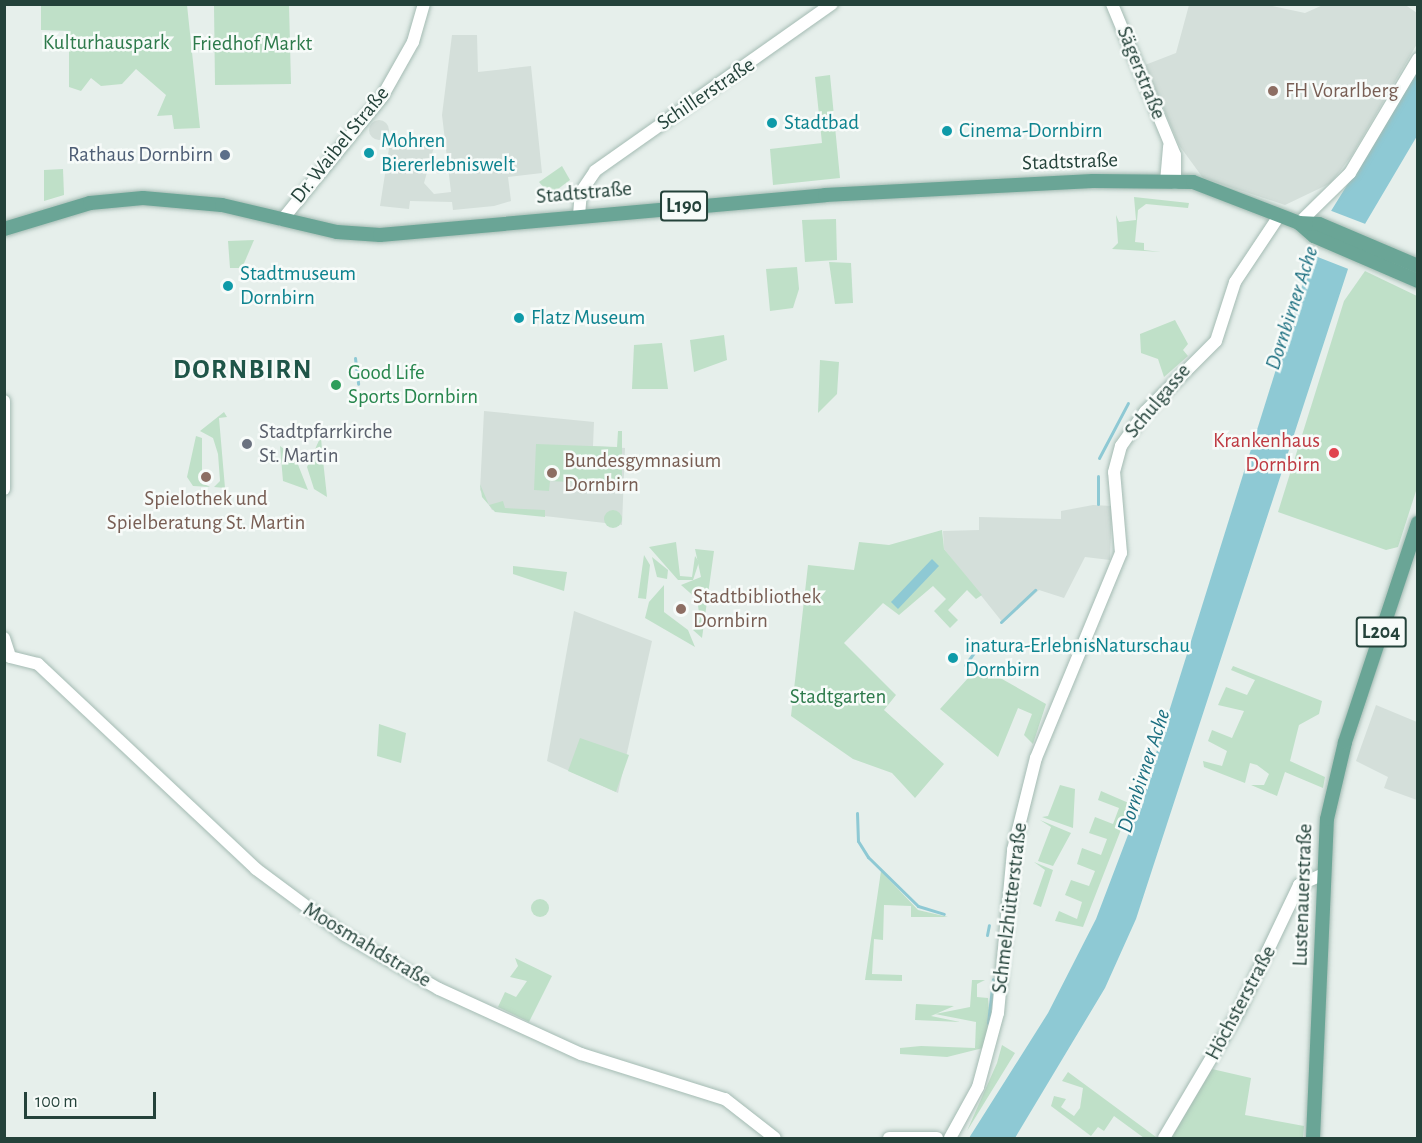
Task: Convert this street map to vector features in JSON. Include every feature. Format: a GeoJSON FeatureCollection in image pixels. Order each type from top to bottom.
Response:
{"type":"FeatureCollection","features":[{"type":"Feature","properties":{"kind":"main road","name":"Stadtstraße"},"geometry":{"type":"LineString","coordinates":[[4,229],[90,203],[143,198],[222,205],[282,220],[380,235],[583,215],[929,189],[1171,183],[1233,197],[1363,250]]}},
{"type":"Feature","properties":{"kind":"main road","name":"L190"},"geometry":{"type":"LineString","coordinates":[[1363,250],[1416,263]]}},
{"type":"Feature","properties":{"kind":"main road","name":"L190"},"geometry":{"type":"LineString","coordinates":[[1363,250],[1418,281]]}},
{"type":"Feature","properties":{"kind":"main road","name":"Lustenauerstraße"},"geometry":{"type":"LineString","coordinates":[[1313,1138],[1321,875],[1338,769],[1418,523]]}},
{"type":"Feature","properties":{"kind":"street","name":"Dr. Waibel Straße"},"geometry":{"type":"LineString","coordinates":[[282,220],[382,97],[413,42],[424,4]]}},
{"type":"Feature","properties":{"kind":"street","name":"Schillerstraße"},"geometry":{"type":"LineString","coordinates":[[583,215],[584,185],[626,148],[832,4]]}},
{"type":"Feature","properties":{"kind":"street","name":"Sägerstraße"},"geometry":{"type":"LineString","coordinates":[[1112,4],[1176,160],[1171,183]]}},
{"type":"Feature","properties":{"kind":"street"},"geometry":{"type":"LineString","coordinates":[[1299,223],[1350,173],[1418,59]]}},
{"type":"Feature","properties":{"kind":"street","name":"Schulgasse"},"geometry":{"type":"LineString","coordinates":[[1114,472],[1126,435],[1216,341],[1235,282],[1279,216]]}},
{"type":"Feature","properties":{"kind":"street"},"geometry":{"type":"LineString","coordinates":[[4,401],[4,489]]}},
{"type":"Feature","properties":{"kind":"street","name":"Schmelzhütterstraße"},"geometry":{"type":"LineString","coordinates":[[950,1138],[978,1087],[998,1013],[1013,850],[1036,758],[1121,553],[1114,472]]}},
{"type":"Feature","properties":{"kind":"street","name":"Moosmahdstraße"},"geometry":{"type":"LineString","coordinates":[[4,638],[6,652],[17,660],[39,664],[264,876],[345,935],[429,984],[537,1035],[588,1057],[725,1099],[775,1138]]}},
{"type":"Feature","properties":{"kind":"street","name":"Höchsterstraße"},"geometry":{"type":"LineString","coordinates":[[1164,1138],[1239,1011],[1299,885],[1321,875]]}},
{"type":"Feature","properties":{"kind":"street"},"geometry":{"type":"LineString","coordinates":[[889,1138],[937,1138]]}},
{"type":"Feature","properties":{"kind":"shaded area","name":"FH Vorarlberg"},"geometry":{"type":"Polygon","coordinates":[[[1404,4],[1417,13],[1417,44],[1352,155],[1331,183],[1285,205],[1203,178],[1179,145],[1145,65],[1176,53],[1189,5],[1268,5],[1305,13],[1323,5],[1404,4]]]}},
{"type":"Feature","properties":{"kind":"shaded area"},"geometry":{"type":"Polygon","coordinates":[[[452,35],[477,35],[478,72],[531,66],[542,173],[508,177],[511,201],[494,206],[453,210],[452,202],[410,201],[409,209],[380,206],[390,142],[434,147],[424,183],[434,194],[451,192],[442,115],[452,35]]]}},
{"type":"Feature","properties":{"kind":"shaded area"},"geometry":{"type":"Polygon","coordinates":[[[379,120],[386,123],[389,130],[386,137],[379,140],[372,137],[369,130],[372,123],[379,120]]]}},
{"type":"Feature","properties":{"kind":"shaded area","name":"Bundesgymnasium Dornbirn"},"geometry":{"type":"Polygon","coordinates":[[[484,411],[594,422],[593,446],[625,448],[622,525],[492,510],[480,490],[484,411]]]}},
{"type":"Feature","properties":{"kind":"shaded area"},"geometry":{"type":"Polygon","coordinates":[[[1093,505],[1112,506],[1110,560],[1085,557],[1064,598],[1039,590],[1003,623],[944,549],[943,531],[979,530],[979,517],[1061,519],[1061,511],[1093,505]]]}},
{"type":"Feature","properties":{"kind":"shaded area"},"geometry":{"type":"Polygon","coordinates":[[[574,611],[652,641],[618,793],[547,761],[574,611]]]}},
{"type":"Feature","properties":{"kind":"shaded area"},"geometry":{"type":"Polygon","coordinates":[[[1376,705],[1417,722],[1417,800],[1384,788],[1388,777],[1356,761],[1376,705]]]}},
{"type":"Feature","properties":{"kind":"green space","name":"Kulturhauspark"},"geometry":{"type":"Polygon","coordinates":[[[41,5],[187,5],[200,128],[174,129],[172,115],[157,116],[166,95],[136,69],[122,84],[101,86],[91,78],[81,91],[69,87],[69,31],[41,30],[41,5]]]}},
{"type":"Feature","properties":{"kind":"green space","name":"Friedhof Markt"},"geometry":{"type":"Polygon","coordinates":[[[214,5],[289,5],[291,84],[215,85],[214,5]]]}},
{"type":"Feature","properties":{"kind":"green space"},"geometry":{"type":"Polygon","coordinates":[[[830,75],[840,178],[773,185],[770,149],[822,143],[815,77],[830,75]]]}},
{"type":"Feature","properties":{"kind":"green space"},"geometry":{"type":"Polygon","coordinates":[[[562,166],[570,180],[550,195],[539,182],[562,166]]]}},
{"type":"Feature","properties":{"kind":"green space"},"geometry":{"type":"Polygon","coordinates":[[[63,169],[64,195],[44,201],[44,170],[63,169]]]}},
{"type":"Feature","properties":{"kind":"green space"},"geometry":{"type":"Polygon","coordinates":[[[1134,197],[1189,203],[1188,208],[1146,204],[1138,210],[1135,242],[1144,243],[1144,250],[1161,252],[1112,249],[1118,243],[1116,215],[1119,222],[1136,220],[1134,197]]]}},
{"type":"Feature","properties":{"kind":"green space"},"geometry":{"type":"Polygon","coordinates":[[[836,219],[837,260],[805,262],[802,220],[836,219]]]}},
{"type":"Feature","properties":{"kind":"green space"},"geometry":{"type":"Polygon","coordinates":[[[254,240],[242,268],[230,268],[228,241],[254,240]]]}},
{"type":"Feature","properties":{"kind":"green space"},"geometry":{"type":"Polygon","coordinates":[[[829,262],[851,263],[853,303],[835,304],[829,262]]]}},
{"type":"Feature","properties":{"kind":"green space"},"geometry":{"type":"Polygon","coordinates":[[[797,267],[799,289],[793,308],[770,311],[766,269],[797,267]]]}},
{"type":"Feature","properties":{"kind":"green space"},"geometry":{"type":"Polygon","coordinates":[[[1365,271],[1417,296],[1417,488],[1398,547],[1386,550],[1278,512],[1344,301],[1365,271]]]}},
{"type":"Feature","properties":{"kind":"green space"},"geometry":{"type":"Polygon","coordinates":[[[1175,320],[1188,344],[1183,350],[1188,356],[1164,377],[1158,359],[1141,353],[1140,334],[1175,320]]]}},
{"type":"Feature","properties":{"kind":"green space"},"geometry":{"type":"Polygon","coordinates":[[[724,335],[727,360],[694,372],[690,340],[724,335]]]}},
{"type":"Feature","properties":{"kind":"green space"},"geometry":{"type":"Polygon","coordinates":[[[662,343],[668,389],[632,389],[634,345],[662,343]]]}},
{"type":"Feature","properties":{"kind":"green space"},"geometry":{"type":"Polygon","coordinates":[[[820,360],[839,362],[837,394],[818,413],[820,360]]]}},
{"type":"Feature","properties":{"kind":"green space"},"geometry":{"type":"Polygon","coordinates":[[[224,412],[227,417],[219,418],[225,488],[214,487],[220,481],[218,454],[213,438],[200,431],[224,412]]]}},
{"type":"Feature","properties":{"kind":"green space"},"geometry":{"type":"Polygon","coordinates":[[[618,431],[622,431],[622,485],[550,481],[549,491],[534,490],[536,444],[617,447],[618,431]]]}},
{"type":"Feature","properties":{"kind":"green space"},"geometry":{"type":"Polygon","coordinates":[[[196,436],[202,438],[202,483],[210,487],[193,486],[187,477],[196,436]]]}},
{"type":"Feature","properties":{"kind":"green space"},"geometry":{"type":"Polygon","coordinates":[[[321,436],[327,497],[314,489],[307,467],[321,436]]]}},
{"type":"Feature","properties":{"kind":"green space"},"geometry":{"type":"Polygon","coordinates":[[[280,446],[295,457],[308,490],[283,481],[280,446]]]}},
{"type":"Feature","properties":{"kind":"green space"},"geometry":{"type":"Polygon","coordinates":[[[480,484],[489,505],[503,501],[505,508],[545,510],[545,517],[495,512],[482,497],[480,484]]]}},
{"type":"Feature","properties":{"kind":"green space"},"geometry":{"type":"Polygon","coordinates":[[[613,510],[621,515],[622,519],[617,527],[613,528],[605,523],[604,519],[609,511],[613,510]]]}},
{"type":"Feature","properties":{"kind":"green space","name":"Stadtgarten"},"geometry":{"type":"Polygon","coordinates":[[[942,530],[944,549],[982,595],[976,599],[967,590],[948,610],[958,620],[950,628],[934,611],[946,599],[933,586],[899,615],[883,603],[844,643],[896,695],[884,710],[944,764],[915,798],[892,773],[853,759],[791,716],[808,565],[854,570],[859,542],[889,545],[942,530]]]}},
{"type":"Feature","properties":{"kind":"green space"},"geometry":{"type":"Polygon","coordinates":[[[676,542],[680,576],[692,577],[695,556],[699,562],[693,580],[678,580],[649,547],[676,542]]]}},
{"type":"Feature","properties":{"kind":"green space"},"geometry":{"type":"Polygon","coordinates":[[[695,549],[714,551],[702,638],[693,630],[700,619],[697,599],[681,585],[701,577],[695,549]]]}},
{"type":"Feature","properties":{"kind":"green space"},"geometry":{"type":"Polygon","coordinates":[[[644,555],[650,565],[646,599],[638,598],[644,555]]]}},
{"type":"Feature","properties":{"kind":"green space"},"geometry":{"type":"Polygon","coordinates":[[[652,557],[668,570],[667,579],[657,577],[652,557]]]}},
{"type":"Feature","properties":{"kind":"green space"},"geometry":{"type":"Polygon","coordinates":[[[513,566],[567,572],[564,591],[513,574],[513,566]]]}},
{"type":"Feature","properties":{"kind":"green space"},"geometry":{"type":"Polygon","coordinates":[[[664,585],[664,612],[688,630],[695,647],[645,618],[649,602],[664,585]]]}},
{"type":"Feature","properties":{"kind":"green space","name":"Stadtgarten"},"geometry":{"type":"Polygon","coordinates":[[[979,666],[1046,704],[1033,744],[1024,735],[1032,714],[1018,708],[998,757],[940,709],[979,666]]]}},
{"type":"Feature","properties":{"kind":"green space"},"geometry":{"type":"Polygon","coordinates":[[[1233,666],[1322,701],[1319,714],[1299,725],[1290,761],[1325,777],[1323,788],[1285,772],[1277,796],[1251,785],[1264,785],[1269,774],[1257,765],[1250,763],[1245,783],[1204,767],[1203,761],[1222,766],[1227,751],[1208,741],[1212,730],[1232,738],[1244,711],[1218,705],[1226,687],[1247,695],[1255,680],[1231,670],[1233,666]]]}},
{"type":"Feature","properties":{"kind":"green space"},"geometry":{"type":"Polygon","coordinates":[[[379,724],[406,733],[401,763],[377,756],[379,724]]]}},
{"type":"Feature","properties":{"kind":"green space"},"geometry":{"type":"Polygon","coordinates":[[[580,738],[629,755],[616,792],[568,771],[580,738]]]}},
{"type":"Feature","properties":{"kind":"green space"},"geometry":{"type":"Polygon","coordinates":[[[1060,785],[1075,789],[1073,828],[1042,817],[1048,816],[1060,785]]]}},
{"type":"Feature","properties":{"kind":"green space"},"geometry":{"type":"Polygon","coordinates":[[[1101,791],[1131,804],[1083,927],[1055,921],[1059,911],[1077,919],[1082,902],[1065,895],[1071,880],[1089,886],[1095,871],[1077,864],[1082,848],[1101,855],[1107,839],[1089,833],[1095,817],[1113,824],[1119,808],[1098,800],[1101,791]]]}},
{"type":"Feature","properties":{"kind":"green space"},"geometry":{"type":"Polygon","coordinates":[[[1040,820],[1071,833],[1053,866],[1038,861],[1051,827],[1040,820]]]}},
{"type":"Feature","properties":{"kind":"green space"},"geometry":{"type":"Polygon","coordinates":[[[1034,862],[1053,870],[1041,907],[1033,904],[1045,870],[1034,862]]]}},
{"type":"Feature","properties":{"kind":"green space"},"geometry":{"type":"Polygon","coordinates":[[[881,871],[918,910],[948,917],[911,917],[911,906],[884,905],[883,940],[874,939],[872,974],[902,975],[902,981],[865,980],[881,871]]]}},
{"type":"Feature","properties":{"kind":"green space"},"geometry":{"type":"Polygon","coordinates":[[[540,899],[548,904],[549,908],[544,916],[540,917],[532,912],[531,908],[536,900],[540,899]]]}},
{"type":"Feature","properties":{"kind":"green space"},"geometry":{"type":"Polygon","coordinates":[[[515,958],[552,976],[529,1022],[498,1007],[505,992],[516,997],[527,981],[510,977],[518,966],[515,958]]]}},
{"type":"Feature","properties":{"kind":"green space"},"geometry":{"type":"Polygon","coordinates":[[[972,980],[985,980],[977,984],[977,997],[988,998],[990,1023],[983,1048],[947,1057],[900,1054],[900,1048],[921,1046],[975,1048],[976,1022],[935,1014],[970,1007],[972,980]]]}},
{"type":"Feature","properties":{"kind":"green space"},"geometry":{"type":"Polygon","coordinates":[[[916,1004],[954,1006],[931,1016],[960,1022],[915,1020],[916,1004]]]}},
{"type":"Feature","properties":{"kind":"green space"},"geometry":{"type":"Polygon","coordinates":[[[1002,1045],[1015,1053],[967,1131],[997,1063],[1002,1045]]]}},
{"type":"Feature","properties":{"kind":"green space"},"geometry":{"type":"Polygon","coordinates":[[[1212,1069],[1251,1078],[1245,1115],[1304,1126],[1303,1138],[1171,1138],[1212,1069]]]}},
{"type":"Feature","properties":{"kind":"green space"},"geometry":{"type":"Polygon","coordinates":[[[1068,1072],[1156,1137],[1144,1138],[1114,1116],[1104,1131],[1098,1127],[1091,1136],[1051,1106],[1054,1096],[1066,1099],[1061,1107],[1074,1116],[1080,1108],[1083,1088],[1062,1081],[1068,1072]]]}},
{"type":"Feature","properties":{"kind":"water"},"geometry":{"type":"Polygon","coordinates":[[[1417,72],[1417,136],[1365,224],[1348,269],[1136,919],[1105,988],[1015,1138],[969,1138],[1048,1013],[1096,919],[1142,798],[1312,254],[1331,211],[1417,72]]]}},
{"type":"Feature","properties":{"kind":"water"},"geometry":{"type":"Polygon","coordinates":[[[932,559],[939,566],[898,609],[891,602],[932,559]]]}},
{"type":"Feature","properties":{"kind":"pier"},"geometry":{"type":"Polygon","coordinates":[[[1329,210],[1368,225],[1351,270],[1310,254],[1329,210]]]}},
{"type":"Feature","properties":{"kind":"waterway"},"geometry":{"type":"LineString","coordinates":[[355,358],[358,384]]}},
{"type":"Feature","properties":{"kind":"waterway"},"geometry":{"type":"LineString","coordinates":[[1099,458],[1128,403]]}},
{"type":"Feature","properties":{"kind":"waterway"},"geometry":{"type":"LineString","coordinates":[[1098,476],[1098,504]]}},
{"type":"Feature","properties":{"kind":"waterway"},"geometry":{"type":"LineString","coordinates":[[1001,622],[1035,590]]}},
{"type":"Feature","properties":{"kind":"waterway"},"geometry":{"type":"LineString","coordinates":[[965,665],[976,650]]}},
{"type":"Feature","properties":{"kind":"waterway"},"geometry":{"type":"LineString","coordinates":[[857,813],[858,841],[868,857],[918,906],[944,914]]}},
{"type":"Feature","properties":{"kind":"waterway"},"geometry":{"type":"LineString","coordinates":[[987,935],[989,925]]}},
{"type":"Feature","properties":{"kind":"waterway"},"geometry":{"type":"LineString","coordinates":[[988,1023],[993,979]]}},
{"type":"Feature","properties":{"kind":"place","name":"FH Vorarlberg"},"geometry":{"type":"Point","coordinates":[1273,91]}},
{"type":"Feature","properties":{"kind":"place","name":"Stadtbad"},"geometry":{"type":"Point","coordinates":[772,123]}},
{"type":"Feature","properties":{"kind":"place","name":"Cinema-Dornbirn"},"geometry":{"type":"Point","coordinates":[947,131]}},
{"type":"Feature","properties":{"kind":"place","name":"Mohren Biererlebniswelt"},"geometry":{"type":"Point","coordinates":[369,153]}},
{"type":"Feature","properties":{"kind":"place","name":"Rathaus Dornbirn"},"geometry":{"type":"Point","coordinates":[225,155]}},
{"type":"Feature","properties":{"kind":"place","name":"Stadtmuseum Dornbirn"},"geometry":{"type":"Point","coordinates":[228,286]}},
{"type":"Feature","properties":{"kind":"place","name":"Flatz Museum"},"geometry":{"type":"Point","coordinates":[519,318]}},
{"type":"Feature","properties":{"kind":"place","name":"Good Life Sports Dornbirn"},"geometry":{"type":"Point","coordinates":[336,385]}},
{"type":"Feature","properties":{"kind":"place","name":"Stadtpfarrkirche St. Martin"},"geometry":{"type":"Point","coordinates":[247,444]}},
{"type":"Feature","properties":{"kind":"place","name":"Krankenhaus Dornbirn"},"geometry":{"type":"Point","coordinates":[1334,453]}},
{"type":"Feature","properties":{"kind":"place","name":"Bundesgymnasium Dornbirn"},"geometry":{"type":"Point","coordinates":[552,473]}},
{"type":"Feature","properties":{"kind":"place","name":"Spielothek und Spielberatung St. Martin"},"geometry":{"type":"Point","coordinates":[206,477]}},
{"type":"Feature","properties":{"kind":"place","name":"Stadtbibliothek Dornbirn"},"geometry":{"type":"Point","coordinates":[681,609]}},
{"type":"Feature","properties":{"kind":"place","name":"inatura-ErlebnisNaturschau Dornbirn"},"geometry":{"type":"Point","coordinates":[953,658]}},
{"type":"Feature","properties":{"kind":"district","name":"DORNBIRN"},"geometry":{"type":"Point","coordinates":[243,370]}},
{"type":"Feature","properties":{"kind":"water label","name":"Dornbirner Ache"},"geometry":{"type":"Point","coordinates":[1292,308]}},
{"type":"Feature","properties":{"kind":"water label","name":"Dornbirner Ache"},"geometry":{"type":"Point","coordinates":[1144,771]}}]}
